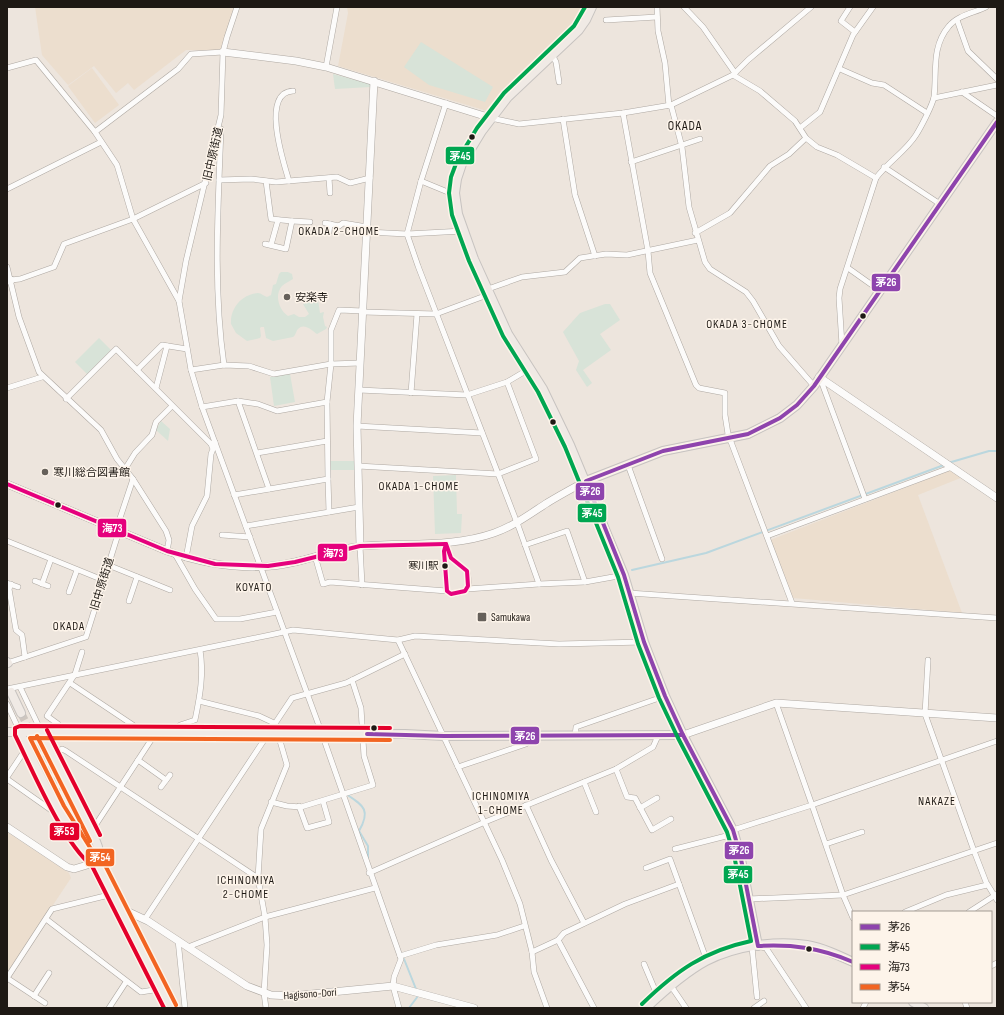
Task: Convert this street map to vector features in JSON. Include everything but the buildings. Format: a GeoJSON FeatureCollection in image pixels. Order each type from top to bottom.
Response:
{"type":"FeatureCollection","features":[{"type":"Feature","properties":{"kind":"main road"},"geometry":{"type":"LineString","coordinates":[[592,7],[586,20],[508,97],[491,118],[462,164],[457,179],[455,195],[458,214],[474,259],[508,334],[557,416],[586,481],[624,575],[644,642],[665,696],[683,735],[734,832],[750,899],[755,946]]}},
{"type":"Feature","properties":{"kind":"main road"},"geometry":{"type":"LineString","coordinates":[[586,481],[664,451],[748,434],[780,418],[797,405],[814,386],[879,290],[997,122]]}},
{"type":"Feature","properties":{"kind":"main road"},"geometry":{"type":"LineString","coordinates":[[9,690],[21,713]]}},
{"type":"Feature","properties":{"kind":"main road"},"geometry":{"type":"LineString","coordinates":[[7,732],[155,734],[390,734],[444,736],[683,735]]}},
{"type":"Feature","properties":{"kind":"main road"},"geometry":{"type":"LineString","coordinates":[[23,732],[27,747],[59,809],[86,853],[97,862]]}},
{"type":"Feature","properties":{"kind":"main road"},"geometry":{"type":"LineString","coordinates":[[40,732],[92,832],[98,847],[97,862]]}},
{"type":"Feature","properties":{"kind":"main road"},"geometry":{"type":"LineString","coordinates":[[62,794],[92,850],[171,1008]]}},
{"type":"Feature","properties":{"kind":"main road"},"geometry":{"type":"LineString","coordinates":[[646,1008],[671,986],[707,961],[755,946],[783,944],[807,945],[832,952],[852,962]]}},
{"type":"Feature","properties":{"kind":"main road"},"geometry":{"type":"LineString","coordinates":[[915,1003],[924,1008]]}},
{"type":"Feature","properties":{"kind":"street","name":"旧中原街道"},"geometry":{"type":"LineString","coordinates":[[179,301],[186,261],[217,147],[222,115],[223,52],[226,37],[237,7]]}},
{"type":"Feature","properties":{"kind":"street"},"geometry":{"type":"LineString","coordinates":[[326,67],[337,7]]}},
{"type":"Feature","properties":{"kind":"street"},"geometry":{"type":"LineString","coordinates":[[657,7],[657,17],[664,56],[670,105],[682,146],[689,207],[695,233],[705,262],[710,269],[746,292],[758,308],[779,346],[814,386]]}},
{"type":"Feature","properties":{"kind":"street"},"geometry":{"type":"LineString","coordinates":[[684,7],[703,27],[734,74],[760,91],[795,121],[806,138],[817,147],[837,155],[876,178]]}},
{"type":"Feature","properties":{"kind":"street"},"geometry":{"type":"LineString","coordinates":[[95,132],[178,69],[191,54],[223,52],[290,60],[326,67],[491,118],[519,124],[623,113],[670,105],[734,74],[810,7]]}},
{"type":"Feature","properties":{"kind":"street"},"geometry":{"type":"LineString","coordinates":[[850,7],[841,21],[855,32]]}},
{"type":"Feature","properties":{"kind":"street"},"geometry":{"type":"LineString","coordinates":[[800,128],[820,112],[855,32],[873,7]]}},
{"type":"Feature","properties":{"kind":"street"},"geometry":{"type":"LineString","coordinates":[[842,345],[839,298],[840,289],[848,268],[864,210],[876,178],[884,167],[916,136],[934,98],[936,51],[949,26],[964,16],[986,7]]}},
{"type":"Feature","properties":{"kind":"street"},"geometry":{"type":"LineString","coordinates":[[606,20],[657,17]]}},
{"type":"Feature","properties":{"kind":"street"},"geometry":{"type":"LineString","coordinates":[[957,20],[968,52],[997,79]]}},
{"type":"Feature","properties":{"kind":"street"},"geometry":{"type":"LineString","coordinates":[[552,55],[556,62],[559,82]]}},
{"type":"Feature","properties":{"kind":"street"},"geometry":{"type":"LineString","coordinates":[[7,68],[36,60],[95,132],[117,165],[133,219],[179,301],[191,370],[213,443],[261,566],[306,694],[344,794],[369,873],[400,956],[400,965],[394,977],[393,986],[399,1008]]}},
{"type":"Feature","properties":{"kind":"street"},"geometry":{"type":"LineString","coordinates":[[840,69],[872,83],[884,85],[927,113]]}},
{"type":"Feature","properties":{"kind":"street"},"geometry":{"type":"LineString","coordinates":[[362,584],[357,426],[374,81]]}},
{"type":"Feature","properties":{"kind":"street"},"geometry":{"type":"LineString","coordinates":[[934,98],[997,85]]}},
{"type":"Feature","properties":{"kind":"street"},"geometry":{"type":"LineString","coordinates":[[289,181],[275,128],[276,114],[281,97],[286,93],[293,92]]}},
{"type":"Feature","properties":{"kind":"street"},"geometry":{"type":"LineString","coordinates":[[962,92],[997,116]]}},
{"type":"Feature","properties":{"kind":"street"},"geometry":{"type":"LineString","coordinates":[[446,103],[421,181],[407,234],[539,584]]}},
{"type":"Feature","properties":{"kind":"street"},"geometry":{"type":"LineString","coordinates":[[623,113],[648,250],[650,273],[696,386],[699,388],[725,393],[725,415],[730,438],[792,603]]}},
{"type":"Feature","properties":{"kind":"street"},"geometry":{"type":"LineString","coordinates":[[563,119],[575,195],[595,256]]}},
{"type":"Feature","properties":{"kind":"street"},"geometry":{"type":"LineString","coordinates":[[695,233],[730,213],[770,166],[789,154],[806,138]]}},
{"type":"Feature","properties":{"kind":"street"},"geometry":{"type":"LineString","coordinates":[[631,162],[700,139]]}},
{"type":"Feature","properties":{"kind":"street"},"geometry":{"type":"LineString","coordinates":[[7,189],[101,142]]}},
{"type":"Feature","properties":{"kind":"street"},"geometry":{"type":"LineString","coordinates":[[217,147],[219,180],[216,271],[219,330],[224,365]]}},
{"type":"Feature","properties":{"kind":"street"},"geometry":{"type":"LineString","coordinates":[[884,167],[940,204]]}},
{"type":"Feature","properties":{"kind":"street"},"geometry":{"type":"LineString","coordinates":[[219,180],[289,181],[337,177],[350,183],[370,178]]}},
{"type":"Feature","properties":{"kind":"street"},"geometry":{"type":"LineString","coordinates":[[330,178],[330,192]]}},
{"type":"Feature","properties":{"kind":"street"},"geometry":{"type":"LineString","coordinates":[[266,181],[271,219],[310,222]]}},
{"type":"Feature","properties":{"kind":"street"},"geometry":{"type":"LineString","coordinates":[[421,181],[455,195]]}},
{"type":"Feature","properties":{"kind":"street"},"geometry":{"type":"LineString","coordinates":[[9,280],[20,279],[54,267],[64,244],[133,219],[206,184]]}},
{"type":"Feature","properties":{"kind":"street"},"geometry":{"type":"LineString","coordinates":[[271,245],[278,220]]}},
{"type":"Feature","properties":{"kind":"street"},"geometry":{"type":"LineString","coordinates":[[266,244],[286,249],[292,221]]}},
{"type":"Feature","properties":{"kind":"street"},"geometry":{"type":"LineString","coordinates":[[329,232],[328,224],[339,226],[344,221],[367,230],[407,234],[463,231]]}},
{"type":"Feature","properties":{"kind":"street"},"geometry":{"type":"LineString","coordinates":[[329,512],[327,402],[331,330],[339,310],[436,314],[522,277],[565,272],[580,258],[606,254],[627,255],[698,240]]}},
{"type":"Feature","properties":{"kind":"street"},"geometry":{"type":"LineString","coordinates":[[7,267],[19,317],[42,377],[101,430],[117,459],[133,479],[166,531],[169,540],[167,551]]}},
{"type":"Feature","properties":{"kind":"street"},"geometry":{"type":"LineString","coordinates":[[848,268],[879,290]]}},
{"type":"Feature","properties":{"kind":"street"},"geometry":{"type":"LineString","coordinates":[[411,393],[417,314]]}},
{"type":"Feature","properties":{"kind":"street"},"geometry":{"type":"LineString","coordinates":[[137,370],[162,345],[187,349]]}},
{"type":"Feature","properties":{"kind":"street"},"geometry":{"type":"LineString","coordinates":[[156,388],[167,346]]}},
{"type":"Feature","properties":{"kind":"street"},"geometry":{"type":"LineString","coordinates":[[66,399],[116,349],[156,388],[172,406],[213,443],[207,496],[192,526],[186,558]]}},
{"type":"Feature","properties":{"kind":"street"},"geometry":{"type":"LineString","coordinates":[[191,370],[224,365],[249,366],[274,374],[330,364],[360,364]]}},
{"type":"Feature","properties":{"kind":"street"},"geometry":{"type":"LineString","coordinates":[[359,390],[468,395],[506,382],[529,369]]}},
{"type":"Feature","properties":{"kind":"street"},"geometry":{"type":"LineString","coordinates":[[7,388],[42,377]]}},
{"type":"Feature","properties":{"kind":"street"},"geometry":{"type":"LineString","coordinates":[[819,377],[997,498]]}},
{"type":"Feature","properties":{"kind":"street"},"geometry":{"type":"LineString","coordinates":[[819,377],[865,499]]}},
{"type":"Feature","properties":{"kind":"street"},"geometry":{"type":"LineString","coordinates":[[358,466],[498,474],[536,459],[506,382]]}},
{"type":"Feature","properties":{"kind":"street"},"geometry":{"type":"LineString","coordinates":[[202,407],[238,401],[258,404],[277,411],[327,402]]}},
{"type":"Feature","properties":{"kind":"street"},"geometry":{"type":"LineString","coordinates":[[238,401],[269,489]]}},
{"type":"Feature","properties":{"kind":"street"},"geometry":{"type":"LineString","coordinates":[[125,469],[135,453],[152,435],[156,422],[172,406]]}},
{"type":"Feature","properties":{"kind":"street"},"geometry":{"type":"LineString","coordinates":[[357,426],[482,433]]}},
{"type":"Feature","properties":{"kind":"street"},"geometry":{"type":"LineString","coordinates":[[257,453],[327,441]]}},
{"type":"Feature","properties":{"kind":"street"},"geometry":{"type":"LineString","coordinates":[[628,465],[662,559]]}},
{"type":"Feature","properties":{"kind":"street"},"geometry":{"type":"LineString","coordinates":[[766,535],[952,467]]}},
{"type":"Feature","properties":{"kind":"street","name":"旧中原街道"},"geometry":{"type":"LineString","coordinates":[[25,657],[86,637],[133,479]]}},
{"type":"Feature","properties":{"kind":"street"},"geometry":{"type":"LineString","coordinates":[[234,495],[328,479]]}},
{"type":"Feature","properties":{"kind":"street"},"geometry":{"type":"LineString","coordinates":[[7,484],[186,558],[215,564],[261,566],[294,562],[360,546],[446,544],[472,539],[517,523],[562,494],[586,481]]}},
{"type":"Feature","properties":{"kind":"street"},"geometry":{"type":"LineString","coordinates":[[246,526],[359,507]]}},
{"type":"Feature","properties":{"kind":"street"},"geometry":{"type":"LineString","coordinates":[[525,545],[567,531],[585,582]]}},
{"type":"Feature","properties":{"kind":"street"},"geometry":{"type":"LineString","coordinates":[[222,535],[250,537]]}},
{"type":"Feature","properties":{"kind":"street"},"geometry":{"type":"LineString","coordinates":[[7,541],[103,580]]}},
{"type":"Feature","properties":{"kind":"street"},"geometry":{"type":"LineString","coordinates":[[446,544],[451,558],[467,571],[467,590]]}},
{"type":"Feature","properties":{"kind":"street"},"geometry":{"type":"LineString","coordinates":[[446,544],[444,551],[447,591]]}},
{"type":"Feature","properties":{"kind":"street"},"geometry":{"type":"LineString","coordinates":[[175,554],[195,589],[216,619],[240,620],[277,612]]}},
{"type":"Feature","properties":{"kind":"street"},"geometry":{"type":"LineString","coordinates":[[315,556],[323,584],[330,582],[362,584],[447,591],[451,594],[467,590],[585,582],[624,575]]}},
{"type":"Feature","properties":{"kind":"street"},"geometry":{"type":"LineString","coordinates":[[42,584],[51,559]]}},
{"type":"Feature","properties":{"kind":"street"},"geometry":{"type":"LineString","coordinates":[[108,565],[170,590]]}},
{"type":"Feature","properties":{"kind":"street"},"geometry":{"type":"LineString","coordinates":[[69,592],[77,570]]}},
{"type":"Feature","properties":{"kind":"street"},"geometry":{"type":"LineString","coordinates":[[129,601],[138,577]]}},
{"type":"Feature","properties":{"kind":"street"},"geometry":{"type":"LineString","coordinates":[[35,581],[48,586]]}},
{"type":"Feature","properties":{"kind":"street"},"geometry":{"type":"LineString","coordinates":[[7,663],[25,657],[22,635],[16,630],[17,620],[9,603],[9,583],[18,587]]}},
{"type":"Feature","properties":{"kind":"street"},"geometry":{"type":"LineString","coordinates":[[629,593],[997,618]]}},
{"type":"Feature","properties":{"kind":"street"},"geometry":{"type":"LineString","coordinates":[[9,690],[75,674],[200,650],[293,630],[398,640],[415,636],[559,644],[644,642]]}},
{"type":"Feature","properties":{"kind":"street"},"geometry":{"type":"LineString","coordinates":[[398,640],[485,822],[520,904],[524,926],[532,952],[537,980],[547,1008]]}},
{"type":"Feature","properties":{"kind":"street"},"geometry":{"type":"LineString","coordinates":[[179,734],[180,725],[195,720],[203,667],[200,650]]}},
{"type":"Feature","properties":{"kind":"street"},"geometry":{"type":"LineString","coordinates":[[62,733],[58,724],[47,716],[75,674],[82,652]]}},
{"type":"Feature","properties":{"kind":"street"},"geometry":{"type":"LineString","coordinates":[[144,919],[292,698],[352,680],[405,654]]}},
{"type":"Feature","properties":{"kind":"street"},"geometry":{"type":"LineString","coordinates":[[928,660],[925,714],[940,760],[974,852],[987,885],[996,897],[971,911]]}},
{"type":"Feature","properties":{"kind":"street"},"geometry":{"type":"LineString","coordinates":[[271,802],[287,806],[299,806],[323,801],[373,785],[364,756],[365,734],[361,708],[352,680]]}},
{"type":"Feature","properties":{"kind":"street"},"geometry":{"type":"LineString","coordinates":[[70,683],[133,725],[133,733]]}},
{"type":"Feature","properties":{"kind":"street"},"geometry":{"type":"LineString","coordinates":[[20,687],[40,732]]}},
{"type":"Feature","properties":{"kind":"street"},"geometry":{"type":"LineString","coordinates":[[575,736],[576,727],[665,696]]}},
{"type":"Feature","properties":{"kind":"street"},"geometry":{"type":"LineString","coordinates":[[199,700],[259,716],[274,723]]}},
{"type":"Feature","properties":{"kind":"street"},"geometry":{"type":"LineString","coordinates":[[776,703],[843,895],[852,916]]}},
{"type":"Feature","properties":{"kind":"street"},"geometry":{"type":"LineString","coordinates":[[683,735],[776,703],[997,718]]}},
{"type":"Feature","properties":{"kind":"street"},"geometry":{"type":"LineString","coordinates":[[7,704],[23,732]]}},
{"type":"Feature","properties":{"kind":"street"},"geometry":{"type":"LineString","coordinates":[[92,832],[155,734]]}},
{"type":"Feature","properties":{"kind":"street"},"geometry":{"type":"LineString","coordinates":[[266,1008],[264,993],[267,944],[265,917],[258,878],[261,829],[287,765],[278,734]]}},
{"type":"Feature","properties":{"kind":"street"},"geometry":{"type":"LineString","coordinates":[[458,767],[526,744],[530,736]]}},
{"type":"Feature","properties":{"kind":"street"},"geometry":{"type":"LineString","coordinates":[[369,873],[485,822],[616,769],[653,747],[658,736]]}},
{"type":"Feature","properties":{"kind":"street"},"geometry":{"type":"LineString","coordinates":[[676,849],[709,845],[734,832],[997,741]]}},
{"type":"Feature","properties":{"kind":"street"},"geometry":{"type":"LineString","coordinates":[[27,747],[7,778],[51,810],[59,809]]}},
{"type":"Feature","properties":{"kind":"street"},"geometry":{"type":"LineString","coordinates":[[53,755],[62,749],[66,751],[258,878]]}},
{"type":"Feature","properties":{"kind":"street"},"geometry":{"type":"LineString","coordinates":[[138,760],[168,777],[161,787]]}},
{"type":"Feature","properties":{"kind":"street"},"geometry":{"type":"LineString","coordinates":[[616,769],[627,797],[635,798],[652,830],[671,819]]}},
{"type":"Feature","properties":{"kind":"street"},"geometry":{"type":"LineString","coordinates":[[584,782],[596,812]]}},
{"type":"Feature","properties":{"kind":"street"},"geometry":{"type":"LineString","coordinates":[[640,808],[658,798]]}},
{"type":"Feature","properties":{"kind":"street"},"geometry":{"type":"LineString","coordinates":[[299,806],[307,828],[329,822],[323,801]]}},
{"type":"Feature","properties":{"kind":"street"},"geometry":{"type":"LineString","coordinates":[[526,805],[551,860],[584,923]]}},
{"type":"Feature","properties":{"kind":"street"},"geometry":{"type":"LineString","coordinates":[[7,827],[67,867],[74,869],[97,862]]}},
{"type":"Feature","properties":{"kind":"street"},"geometry":{"type":"LineString","coordinates":[[826,844],[862,832]]}},
{"type":"Feature","properties":{"kind":"street"},"geometry":{"type":"LineString","coordinates":[[750,899],[843,895],[997,843]]}},
{"type":"Feature","properties":{"kind":"street"},"geometry":{"type":"LineString","coordinates":[[682,848],[683,854]]}},
{"type":"Feature","properties":{"kind":"street"},"geometry":{"type":"LineString","coordinates":[[651,859],[653,865]]}},
{"type":"Feature","properties":{"kind":"street"},"geometry":{"type":"LineString","coordinates":[[646,868],[670,859],[707,961]]}},
{"type":"Feature","properties":{"kind":"street"},"geometry":{"type":"LineString","coordinates":[[532,952],[558,940],[564,933],[625,904],[679,884]]}},
{"type":"Feature","properties":{"kind":"street"},"geometry":{"type":"LineString","coordinates":[[907,911],[946,895],[987,885]]}},
{"type":"Feature","properties":{"kind":"street"},"geometry":{"type":"LineString","coordinates":[[188,947],[265,917],[375,888]]}},
{"type":"Feature","properties":{"kind":"street"},"geometry":{"type":"LineString","coordinates":[[44,1002],[7,978],[52,909],[113,894]]}},
{"type":"Feature","properties":{"kind":"street","name":"Hagisono-Dori"},"geometry":{"type":"LineString","coordinates":[[120,908],[144,919],[247,986],[264,993],[291,996],[393,986],[474,1008]]}},
{"type":"Feature","properties":{"kind":"street"},"geometry":{"type":"LineString","coordinates":[[46,919],[126,982],[141,992],[160,988]]}},
{"type":"Feature","properties":{"kind":"street"},"geometry":{"type":"LineString","coordinates":[[400,956],[436,945],[497,935],[524,926]]}},
{"type":"Feature","properties":{"kind":"street"},"geometry":{"type":"LineString","coordinates":[[178,940],[185,1008]]}},
{"type":"Feature","properties":{"kind":"street"},"geometry":{"type":"LineString","coordinates":[[558,940],[594,1008]]}},
{"type":"Feature","properties":{"kind":"street"},"geometry":{"type":"LineString","coordinates":[[757,997],[755,946],[766,948],[806,1008]]}},
{"type":"Feature","properties":{"kind":"street"},"geometry":{"type":"LineString","coordinates":[[644,964],[655,990],[660,995]]}},
{"type":"Feature","properties":{"kind":"street"},"geometry":{"type":"LineString","coordinates":[[640,974],[647,971]]}},
{"type":"Feature","properties":{"kind":"street"},"geometry":{"type":"LineString","coordinates":[[34,996],[49,973]]}},
{"type":"Feature","properties":{"kind":"street"},"geometry":{"type":"LineString","coordinates":[[109,1008],[126,982]]}},
{"type":"Feature","properties":{"kind":"street"},"geometry":{"type":"LineString","coordinates":[[671,986],[686,1008]]}},
{"type":"Feature","properties":{"kind":"street"},"geometry":{"type":"LineString","coordinates":[[756,990],[763,989]]}},
{"type":"Feature","properties":{"kind":"street"},"geometry":{"type":"LineString","coordinates":[[754,1008],[764,1001]]}},
{"type":"Feature","properties":{"kind":"shaded area"},"geometry":{"type":"Polygon","coordinates":[[[35,7],[234,7],[221,50],[186,50],[134,90],[128,83],[116,93],[94,66],[68,85],[42,55],[35,7]]]}},
{"type":"Feature","properties":{"kind":"shaded area"},"geometry":{"type":"Polygon","coordinates":[[[347,7],[585,7],[569,31],[504,89],[487,111],[338,66],[348,13],[347,7]]]}},
{"type":"Feature","properties":{"kind":"shaded area"},"geometry":{"type":"Polygon","coordinates":[[[421,42],[493,87],[485,102],[429,85],[404,67],[421,42]]]}},
{"type":"Feature","properties":{"kind":"shaded area"},"geometry":{"type":"Polygon","coordinates":[[[92,68],[119,105],[95,123],[68,86],[92,68]]]}},
{"type":"Feature","properties":{"kind":"shaded area"},"geometry":{"type":"Polygon","coordinates":[[[333,74],[371,84],[371,87],[335,89],[333,74]]]}},
{"type":"Feature","properties":{"kind":"shaded area"},"geometry":{"type":"Polygon","coordinates":[[[281,272],[288,272],[292,274],[293,279],[282,286],[278,294],[282,310],[288,316],[294,314],[299,317],[305,317],[309,314],[303,304],[315,298],[318,300],[320,313],[324,312],[323,317],[325,326],[327,327],[317,334],[303,326],[298,329],[293,337],[273,341],[266,338],[264,327],[261,327],[260,338],[247,341],[236,333],[231,324],[231,318],[235,307],[242,299],[252,294],[259,293],[267,297],[271,295],[273,285],[276,284],[281,272]]]}},
{"type":"Feature","properties":{"kind":"shaded area"},"geometry":{"type":"Polygon","coordinates":[[[605,304],[610,304],[620,320],[600,334],[611,350],[583,370],[592,383],[587,387],[576,370],[579,361],[563,332],[580,313],[605,304]]]}},
{"type":"Feature","properties":{"kind":"shaded area"},"geometry":{"type":"Polygon","coordinates":[[[99,338],[111,350],[87,374],[75,362],[99,338]]]}},
{"type":"Feature","properties":{"kind":"shaded area"},"geometry":{"type":"Polygon","coordinates":[[[290,374],[295,402],[274,406],[270,377],[290,374]]]}},
{"type":"Feature","properties":{"kind":"shaded area"},"geometry":{"type":"Polygon","coordinates":[[[161,421],[170,429],[168,441],[156,430],[161,421]]]}},
{"type":"Feature","properties":{"kind":"shaded area"},"geometry":{"type":"Polygon","coordinates":[[[330,461],[355,461],[355,470],[330,470],[330,461]]]}},
{"type":"Feature","properties":{"kind":"shaded area"},"geometry":{"type":"Polygon","coordinates":[[[951,470],[963,477],[918,495],[962,613],[793,598],[770,540],[951,470]]]}},
{"type":"Feature","properties":{"kind":"shaded area"},"geometry":{"type":"Polygon","coordinates":[[[456,475],[457,514],[462,514],[461,533],[435,534],[433,476],[456,475]]]}},
{"type":"Feature","properties":{"kind":"shaded area"},"geometry":{"type":"Polygon","coordinates":[[[7,832],[69,873],[71,878],[7,974],[7,832]]]}},
{"type":"Feature","properties":{"kind":"waterway"},"geometry":{"type":"LineString","coordinates":[[948,463],[989,451],[997,451]]}},
{"type":"Feature","properties":{"kind":"waterway"},"geometry":{"type":"LineString","coordinates":[[632,570],[706,553],[944,465]]}},
{"type":"Feature","properties":{"kind":"waterway"},"geometry":{"type":"LineString","coordinates":[[346,794],[364,809],[365,818],[359,831],[368,846],[368,858]]}},
{"type":"Feature","properties":{"kind":"waterway"},"geometry":{"type":"LineString","coordinates":[[404,959],[416,989]]}},
{"type":"Feature","properties":{"kind":"waterway"},"geometry":{"type":"LineString","coordinates":[[409,1008],[418,996]]}},
{"type":"Feature","properties":{"kind":"tunnel"},"geometry":{"type":"LineString","coordinates":[[21,713],[62,794]]}},
{"type":"Feature","properties":{"kind":"transit line","name":"茅45"},"geometry":{"type":"LineString","coordinates":[[585,7],[574,26],[504,93],[477,128],[457,161],[451,177],[449,193],[452,215],[469,261],[503,336],[538,392],[565,447],[618,577],[638,644],[659,698],[727,832],[734,855],[751,941],[719,950],[692,964],[679,972],[642,1004]]}},
{"type":"Feature","properties":{"kind":"transit line","name":"茅26"},"geometry":{"type":"LineString","coordinates":[[852,962],[829,953],[795,946],[758,946],[740,854],[733,830],[683,735],[665,696],[644,642],[624,575],[586,481],[663,451],[748,434],[780,418],[797,405],[814,386],[997,122]]}},
{"type":"Feature","properties":{"kind":"transit line","name":"海73"},"geometry":{"type":"LineString","coordinates":[[7,484],[167,551],[215,564],[268,566],[295,562],[360,546],[446,544]]}},
{"type":"Feature","properties":{"kind":"transit line","name":"海73"},"geometry":{"type":"LineString","coordinates":[[446,544],[451,558],[467,571],[468,586],[465,591],[451,594],[447,591],[444,551],[446,544]]}},
{"type":"Feature","properties":{"kind":"transit line","name":"茅53"},"geometry":{"type":"LineString","coordinates":[[164,1008],[92,866],[81,855],[70,840],[49,805],[15,735],[15,728],[20,726],[390,728]]}},
{"type":"Feature","properties":{"kind":"transit line","name":"茅53"},"geometry":{"type":"LineString","coordinates":[[47,730],[100,835]]}},
{"type":"Feature","properties":{"kind":"transit line","name":"茅26"},"geometry":{"type":"LineString","coordinates":[[367,734],[444,736],[683,735]]}},
{"type":"Feature","properties":{"kind":"transit line","name":"茅54"},"geometry":{"type":"LineString","coordinates":[[37,736],[90,841]]}},
{"type":"Feature","properties":{"kind":"transit line","name":"茅54"},"geometry":{"type":"LineString","coordinates":[[176,1005],[102,859],[91,849],[64,806],[30,738],[390,740]]}},
{"type":"Feature","properties":{"kind":"place","name":"安楽寺"},"geometry":{"type":"Point","coordinates":[287,297]}},
{"type":"Feature","properties":{"kind":"place","name":"寒川総合図書館"},"geometry":{"type":"Point","coordinates":[45,472]}},
{"type":"Feature","properties":{"kind":"place","name":"寒川駅"},"geometry":{"type":"Point","coordinates":[445,566]}},
{"type":"Feature","properties":{"kind":"place","name":"Samukawa"},"geometry":{"type":"Point","coordinates":[482,617]}},
{"type":"Feature","properties":{"kind":"district","name":"OKADA"},"geometry":{"type":"Point","coordinates":[685,126]}},
{"type":"Feature","properties":{"kind":"district","name":"OKADA 2-CHOME"},"geometry":{"type":"Point","coordinates":[339,231]}},
{"type":"Feature","properties":{"kind":"district","name":"OKADA 3-CHOME"},"geometry":{"type":"Point","coordinates":[747,324]}},
{"type":"Feature","properties":{"kind":"district","name":"OKADA 1-CHOME"},"geometry":{"type":"Point","coordinates":[419,486]}},
{"type":"Feature","properties":{"kind":"district","name":"KOYATO"},"geometry":{"type":"Point","coordinates":[254,587]}},
{"type":"Feature","properties":{"kind":"district","name":"OKADA"},"geometry":{"type":"Point","coordinates":[69,626]}},
{"type":"Feature","properties":{"kind":"district","name":"NAKAZE"},"geometry":{"type":"Point","coordinates":[937,801]}},
{"type":"Feature","properties":{"kind":"district","name":"ICHINOMIYA 1-CHOME"},"geometry":{"type":"Point","coordinates":[501,803]}},
{"type":"Feature","properties":{"kind":"district","name":"ICHINOMIYA 2-CHOME"},"geometry":{"type":"Point","coordinates":[246,887]}}]}
